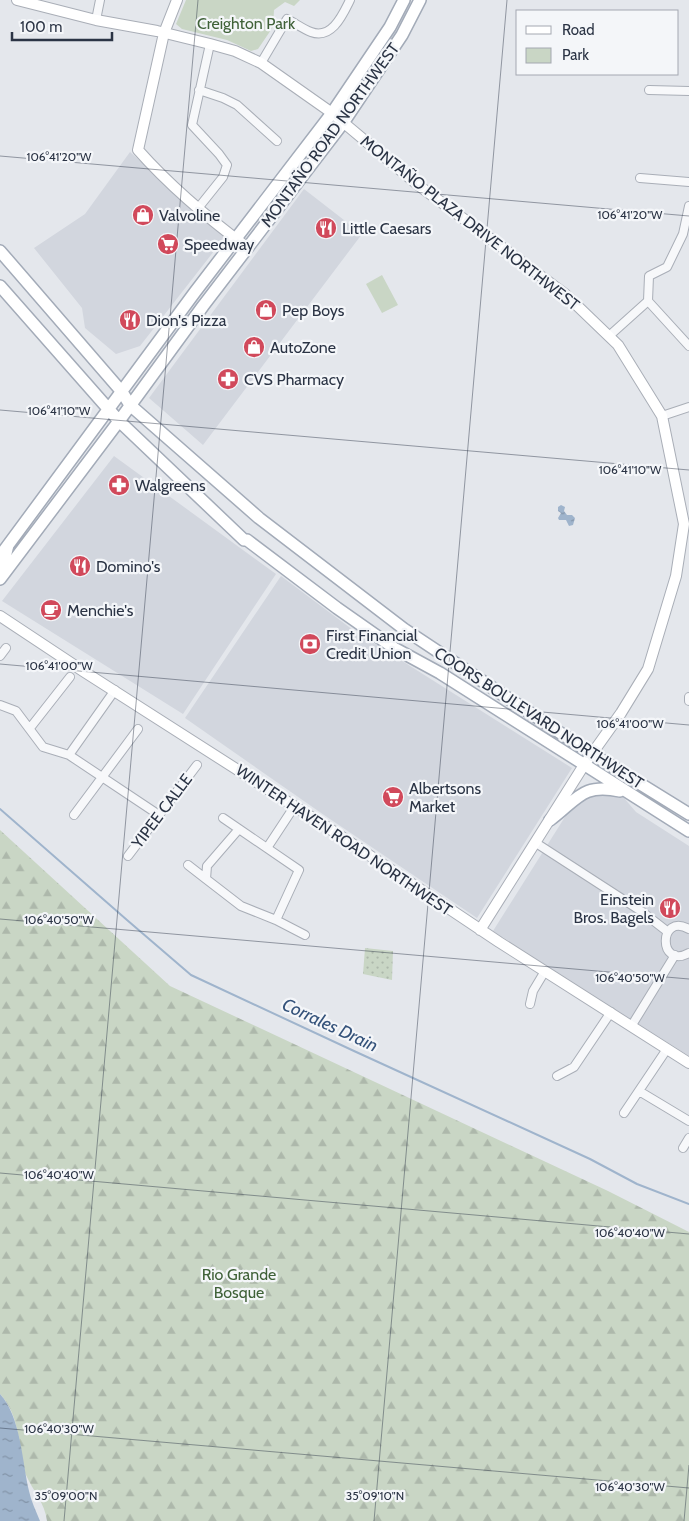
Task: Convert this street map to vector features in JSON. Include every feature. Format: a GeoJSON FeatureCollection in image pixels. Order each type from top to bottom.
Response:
{"type":"FeatureCollection","features":[{"type":"Feature","properties":{"kind":"main road","name":"MONTAÑO ROAD NORTHWEST"},"geometry":{"type":"LineString","coordinates":[[0,556],[332,114],[390,26],[404,0]]}},
{"type":"Feature","properties":{"kind":"main road","name":"MONTAÑO ROAD NORTHWEST"},"geometry":{"type":"LineString","coordinates":[[0,579],[203,306],[343,123],[402,35],[420,0]]}},
{"type":"Feature","properties":{"kind":"main road","name":"COORS BOULEVARD NORTHWEST"},"geometry":{"type":"LineString","coordinates":[[0,250],[122,392],[130,405],[259,518],[396,624],[592,754],[689,814]]}},
{"type":"Feature","properties":{"kind":"main road","name":"COORS BOULEVARD NORTHWEST"},"geometry":{"type":"LineString","coordinates":[[0,286],[119,421],[244,540],[247,540],[337,608],[394,648],[440,673],[689,831]]}},
{"type":"Feature","properties":{"kind":"main road"},"geometry":{"type":"LineString","coordinates":[[550,820],[586,791],[605,788],[629,793]]}},
{"type":"Feature","properties":{"kind":"street","name":"MONTAÑO PLAZA DRIVE NORTHWEST"},"geometry":{"type":"LineString","coordinates":[[17,0],[96,20],[210,44],[235,51],[261,63],[332,114],[418,185],[565,294],[618,344],[662,416],[684,524],[676,576],[648,668],[621,713],[584,764],[480,930]]}},
{"type":"Feature","properties":{"kind":"street"},"geometry":{"type":"LineString","coordinates":[[96,20],[100,0]]}},
{"type":"Feature","properties":{"kind":"street"},"geometry":{"type":"LineString","coordinates":[[177,0],[164,33],[138,150],[236,240],[248,248]]}},
{"type":"Feature","properties":{"kind":"street"},"geometry":{"type":"LineString","coordinates":[[261,63],[287,19],[313,33],[320,33],[329,30],[336,24],[350,0]]}},
{"type":"Feature","properties":{"kind":"street"},"geometry":{"type":"LineString","coordinates":[[199,207],[223,177],[227,165],[192,125],[210,44]]}},
{"type":"Feature","properties":{"kind":"street"},"geometry":{"type":"LineString","coordinates":[[200,90],[237,105],[277,141]]}},
{"type":"Feature","properties":{"kind":"street"},"geometry":{"type":"LineString","coordinates":[[649,90],[689,91]]}},
{"type":"Feature","properties":{"kind":"street"},"geometry":{"type":"LineString","coordinates":[[640,178],[689,182]]}},
{"type":"Feature","properties":{"kind":"street"},"geometry":{"type":"LineString","coordinates":[[689,206],[683,234],[667,267],[649,276],[648,301],[689,346]]}},
{"type":"Feature","properties":{"kind":"street"},"geometry":{"type":"LineString","coordinates":[[609,336],[648,301]]}},
{"type":"Feature","properties":{"kind":"street"},"geometry":{"type":"LineString","coordinates":[[662,416],[689,407]]}},
{"type":"Feature","properties":{"kind":"street"},"geometry":{"type":"LineString","coordinates":[[0,566],[5,560],[9,544]]}},
{"type":"Feature","properties":{"kind":"street","name":"WINTER HAVEN ROAD NORTHWEST"},"geometry":{"type":"LineString","coordinates":[[0,616],[330,829],[480,930],[689,1063]]}},
{"type":"Feature","properties":{"kind":"street"},"geometry":{"type":"LineString","coordinates":[[0,656],[6,648]]}},
{"type":"Feature","properties":{"kind":"street"},"geometry":{"type":"LineString","coordinates":[[30,728],[70,677]]}},
{"type":"Feature","properties":{"kind":"street"},"geometry":{"type":"LineString","coordinates":[[69,755],[114,690]]}},
{"type":"Feature","properties":{"kind":"street"},"geometry":{"type":"LineString","coordinates":[[0,705],[16,711],[43,747],[69,755],[159,815]]}},
{"type":"Feature","properties":{"kind":"street"},"geometry":{"type":"LineString","coordinates":[[74,815],[138,729]]}},
{"type":"Feature","properties":{"kind":"street","name":"YIPEE CALLE"},"geometry":{"type":"LineString","coordinates":[[128,856],[197,765]]}},
{"type":"Feature","properties":{"kind":"street"},"geometry":{"type":"LineString","coordinates":[[268,848],[294,807]]}},
{"type":"Feature","properties":{"kind":"street"},"geometry":{"type":"LineString","coordinates":[[223,818],[299,870],[276,920]]}},
{"type":"Feature","properties":{"kind":"street"},"geometry":{"type":"LineString","coordinates":[[206,879],[207,866],[239,829]]}},
{"type":"Feature","properties":{"kind":"street"},"geometry":{"type":"LineString","coordinates":[[536,843],[641,911],[668,932]]}},
{"type":"Feature","properties":{"kind":"street"},"geometry":{"type":"LineString","coordinates":[[188,865],[241,906],[276,920],[305,935]]}},
{"type":"Feature","properties":{"kind":"street"},"geometry":{"type":"LineString","coordinates":[[689,929],[678,926],[668,932],[666,936],[668,951],[675,955],[684,956],[689,953]]}},
{"type":"Feature","properties":{"kind":"street"},"geometry":{"type":"LineString","coordinates":[[632,1025],[675,955]]}},
{"type":"Feature","properties":{"kind":"street"},"geometry":{"type":"LineString","coordinates":[[530,1004],[533,991],[545,972]]}},
{"type":"Feature","properties":{"kind":"street"},"geometry":{"type":"LineString","coordinates":[[557,1076],[574,1067],[611,1012]]}},
{"type":"Feature","properties":{"kind":"street"},"geometry":{"type":"LineString","coordinates":[[624,1113],[667,1049]]}},
{"type":"Feature","properties":{"kind":"street"},"geometry":{"type":"LineString","coordinates":[[639,1091],[689,1122]]}},
{"type":"Feature","properties":{"kind":"street"},"geometry":{"type":"LineString","coordinates":[[683,1148],[689,1138]]}},
{"type":"Feature","properties":{"kind":"shaded area"},"geometry":{"type":"Polygon","coordinates":[[[130,152],[225,237],[140,346],[116,354],[85,328],[82,308],[34,248],[85,214],[130,152]]]}},
{"type":"Feature","properties":{"kind":"shaded area"},"geometry":{"type":"Polygon","coordinates":[[[304,189],[362,234],[203,445],[149,398],[304,189]]]}},
{"type":"Feature","properties":{"kind":"shaded area"},"geometry":{"type":"Polygon","coordinates":[[[114,456],[276,574],[183,714],[2,601],[114,456]]]}},
{"type":"Feature","properties":{"kind":"shaded area"},"geometry":{"type":"Polygon","coordinates":[[[281,576],[353,630],[572,768],[477,918],[185,718],[281,576]]]}},
{"type":"Feature","properties":{"kind":"shaded area"},"geometry":{"type":"Polygon","coordinates":[[[612,792],[624,798],[636,812],[689,846],[689,1056],[493,931],[575,801],[583,796],[612,792]]]}},
{"type":"Feature","properties":{"kind":"green space","name":"Creighton Park"},"geometry":{"type":"Polygon","coordinates":[[[186,0],[300,0],[294,6],[285,2],[274,10],[273,27],[258,49],[251,51],[227,40],[182,29],[176,24],[186,0]]]}},
{"type":"Feature","properties":{"kind":"green space"},"geometry":{"type":"Polygon","coordinates":[[[382,275],[398,305],[382,313],[366,284],[382,275]]]}},
{"type":"Feature","properties":{"kind":"green space","name":"Rio Grande Bosque"},"geometry":{"type":"Polygon","coordinates":[[[0,830],[170,986],[608,1191],[689,1232],[689,1521],[47,1521],[41,1503],[24,1471],[18,1431],[13,1415],[0,1394],[0,830]]]}},
{"type":"Feature","properties":{"kind":"green space"},"geometry":{"type":"Polygon","coordinates":[[[365,948],[393,951],[392,980],[363,974],[365,948]]]}},
{"type":"Feature","properties":{"kind":"water"},"geometry":{"type":"Polygon","coordinates":[[[561,505],[565,507],[564,511],[567,515],[572,515],[575,518],[573,525],[569,526],[566,520],[559,520],[558,518],[561,513],[558,511],[558,507],[561,505]]]}},
{"type":"Feature","properties":{"kind":"water"},"geometry":{"type":"Polygon","coordinates":[[[0,1394],[7,1404],[17,1427],[30,1495],[40,1521],[0,1521],[0,1394]]]}},
{"type":"Feature","properties":{"kind":"waterway","name":"Corrales Drain"},"geometry":{"type":"LineString","coordinates":[[0,809],[191,975],[590,1159],[637,1184],[689,1204]]}},
{"type":"Feature","properties":{"kind":"place","name":"Valvoline"},"geometry":{"type":"Point","coordinates":[143,215]}},
{"type":"Feature","properties":{"kind":"place","name":"Little Caesars"},"geometry":{"type":"Point","coordinates":[326,228]}},
{"type":"Feature","properties":{"kind":"place","name":"Speedway"},"geometry":{"type":"Point","coordinates":[168,244]}},
{"type":"Feature","properties":{"kind":"place","name":"Pep Boys"},"geometry":{"type":"Point","coordinates":[266,310]}},
{"type":"Feature","properties":{"kind":"place","name":"Dion's Pizza"},"geometry":{"type":"Point","coordinates":[130,320]}},
{"type":"Feature","properties":{"kind":"place","name":"AutoZone"},"geometry":{"type":"Point","coordinates":[254,347]}},
{"type":"Feature","properties":{"kind":"place","name":"CVS Pharmacy"},"geometry":{"type":"Point","coordinates":[228,379]}},
{"type":"Feature","properties":{"kind":"place","name":"Walgreens"},"geometry":{"type":"Point","coordinates":[119,485]}},
{"type":"Feature","properties":{"kind":"place","name":"Domino's"},"geometry":{"type":"Point","coordinates":[80,566]}},
{"type":"Feature","properties":{"kind":"place","name":"Menchie's"},"geometry":{"type":"Point","coordinates":[51,610]}},
{"type":"Feature","properties":{"kind":"place","name":"First Financial Credit Union"},"geometry":{"type":"Point","coordinates":[310,644]}},
{"type":"Feature","properties":{"kind":"place","name":"Albertsons Market"},"geometry":{"type":"Point","coordinates":[393,797]}},
{"type":"Feature","properties":{"kind":"place","name":"Einstein Bros. Bagels"},"geometry":{"type":"Point","coordinates":[670,908]}}]}
